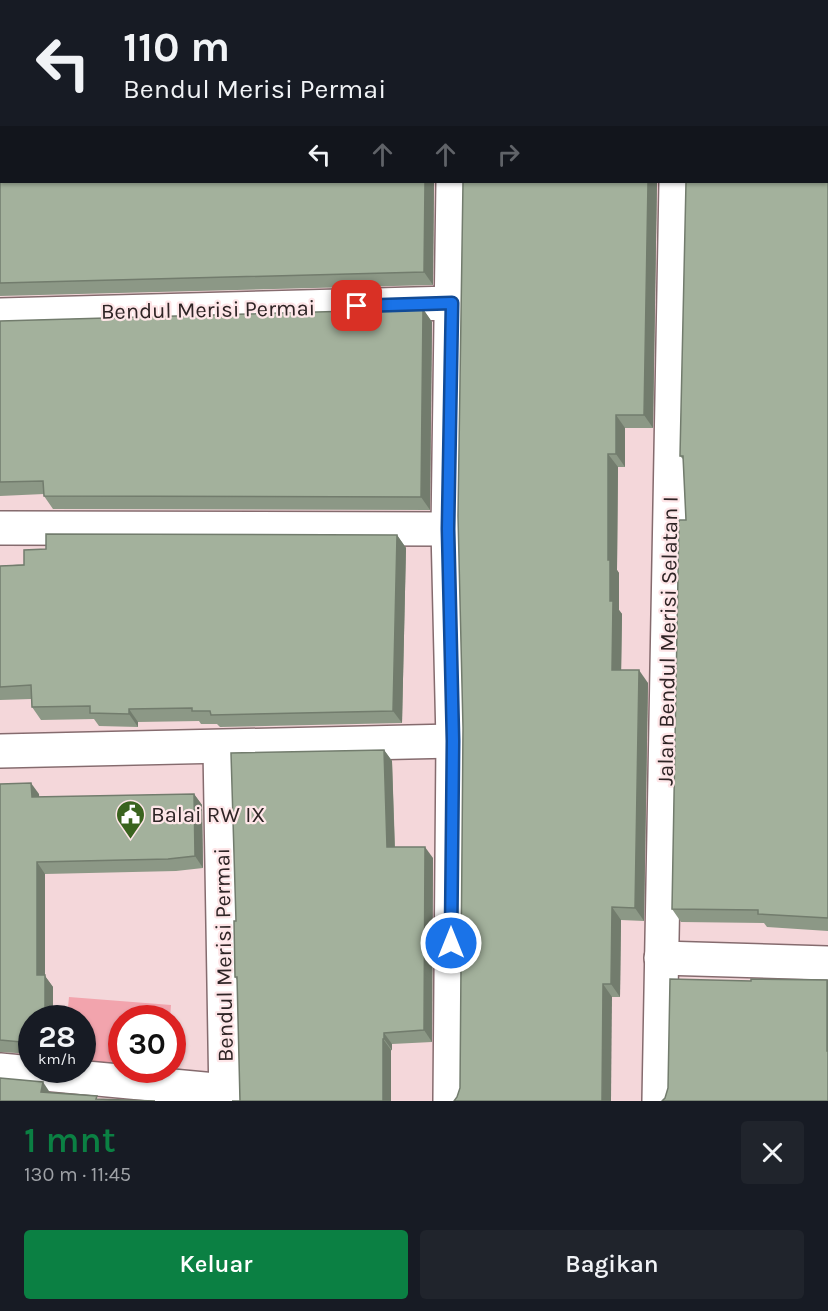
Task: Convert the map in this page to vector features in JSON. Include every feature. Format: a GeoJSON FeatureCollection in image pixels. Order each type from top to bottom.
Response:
{"type":"FeatureCollection","features":[{"type":"Feature","properties":{"kind":"street"},"geometry":{"type":"LineString","coordinates":[[450,1101],[453,741],[448,529],[453,183]]}},
{"type":"Feature","properties":{"kind":"street","name":"Jalan Bendul Merisi Selatan I"},"geometry":{"type":"LineString","coordinates":[[659,1101],[676,183]]}},
{"type":"Feature","properties":{"kind":"street","name":"Bendul Merisi Permai"},"geometry":{"type":"LineString","coordinates":[[0,315],[452,303]]}},
{"type":"Feature","properties":{"kind":"street"},"geometry":{"type":"LineString","coordinates":[[0,528],[448,529]]}},
{"type":"Feature","properties":{"kind":"street"},"geometry":{"type":"LineString","coordinates":[[0,751],[220,748],[453,741]]}},
{"type":"Feature","properties":{"kind":"street","name":"Bendul Merisi Permai"},"geometry":{"type":"LineString","coordinates":[[0,1070],[226,1096],[220,748]]}},
{"type":"Feature","properties":{"kind":"street"},"geometry":{"type":"LineString","coordinates":[[661,958],[828,963]]}},
{"type":"Feature","properties":{"kind":"shaded area"},"geometry":{"type":"Polygon","coordinates":[[[69,997],[171,1005],[108,1005],[108,1065],[96,1064],[96,1005],[68,1005],[69,997]]]}},
{"type":"Feature","properties":{"kind":"building"},"geometry":{"type":"Polygon","coordinates":[[[0,183],[425,183],[424,272],[0,283],[0,183]]]}},
{"type":"Feature","properties":{"kind":"building"},"geometry":{"type":"Polygon","coordinates":[[[463,183],[648,183],[644,415],[616,415],[616,454],[608,454],[608,560],[610,560],[610,601],[613,601],[612,670],[639,670],[635,908],[612,907],[611,984],[603,984],[602,1101],[454,1101],[460,1088],[463,728],[458,516],[463,183]]]}},
{"type":"Feature","properties":{"kind":"building"},"geometry":{"type":"Polygon","coordinates":[[[686,183],[828,183],[828,918],[758,914],[758,910],[672,909],[679,520],[686,520],[683,456],[680,456],[686,183]]]}},
{"type":"Feature","properties":{"kind":"building"},"geometry":{"type":"Polygon","coordinates":[[[423,309],[421,497],[44,496],[43,481],[0,482],[0,321],[423,309]]]}},
{"type":"Feature","properties":{"kind":"building"},"geometry":{"type":"Polygon","coordinates":[[[46,534],[397,535],[393,711],[211,715],[210,711],[192,711],[192,708],[129,709],[129,714],[90,713],[90,706],[32,707],[31,685],[0,687],[0,566],[24,565],[24,550],[46,549],[46,534]]]}},
{"type":"Feature","properties":{"kind":"building"},"geometry":{"type":"Polygon","coordinates":[[[384,750],[387,847],[425,847],[424,1030],[384,1033],[383,1101],[240,1101],[231,753],[384,750]]]}},
{"type":"Feature","properties":{"kind":"building"},"geometry":{"type":"Polygon","coordinates":[[[31,783],[32,797],[194,794],[195,856],[168,859],[37,862],[37,975],[45,975],[45,1005],[18,1005],[18,1042],[0,1040],[0,784],[31,783]]]}},
{"type":"Feature","properties":{"kind":"building"},"geometry":{"type":"Polygon","coordinates":[[[670,979],[827,980],[828,1101],[662,1101],[668,1088],[670,979]]]}},
{"type":"Feature","properties":{"kind":"building"},"geometry":{"type":"Polygon","coordinates":[[[0,1078],[18,1080],[18,1083],[43,1083],[41,1092],[97,1096],[96,1099],[155,1101],[0,1101],[0,1078]]]}},
{"type":"Feature","properties":{"kind":"place","name":"Balai RW IX"},"geometry":{"type":"Point","coordinates":[130,840]}},
{"type":"Feature","properties":{"kind":"route"},"geometry":{"type":"LineString","coordinates":[[357,306],[452,303],[448,529],[453,741],[451,943]]}}]}
